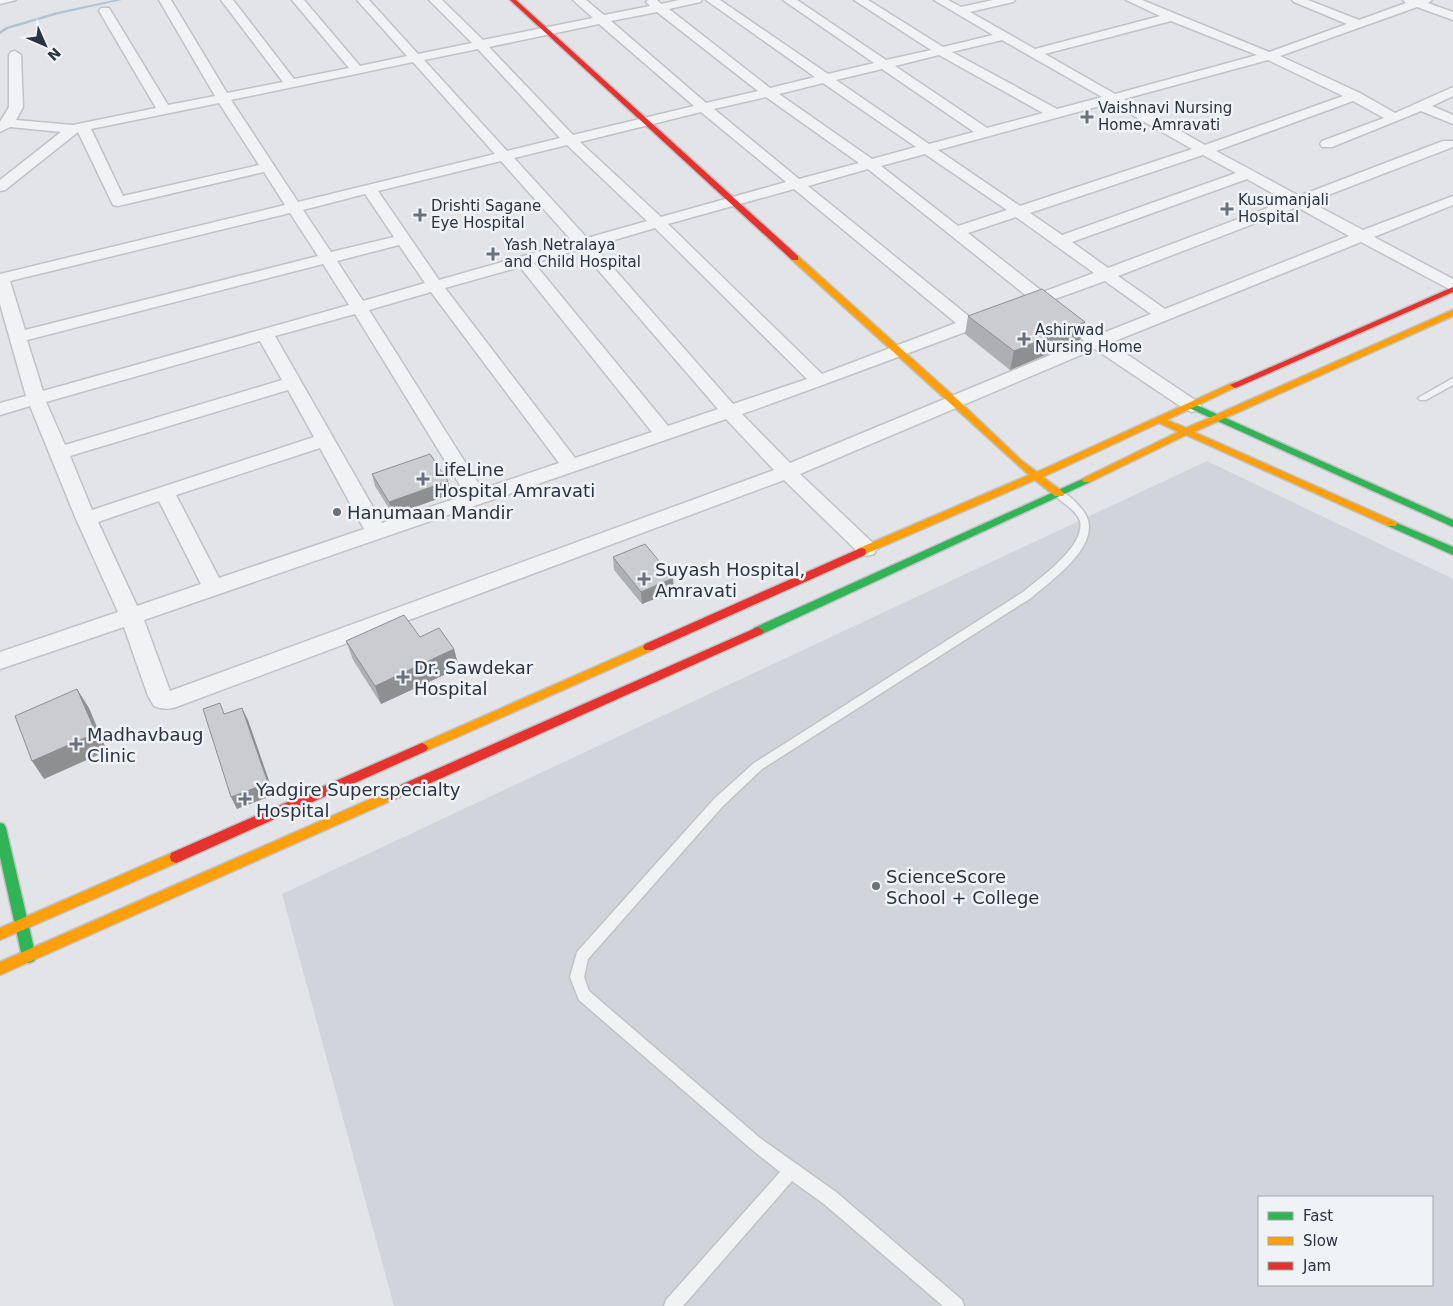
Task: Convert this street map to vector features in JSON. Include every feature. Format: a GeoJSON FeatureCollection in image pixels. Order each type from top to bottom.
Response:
{"type":"FeatureCollection","features":[{"type":"Feature","properties":{"kind":"main road"},"geometry":{"type":"LineString","coordinates":[[513,0],[644,122],[734,201],[895,351],[954,401],[1034,477],[1059,494]]}},
{"type":"Feature","properties":{"kind":"main road"},"geometry":{"type":"LineString","coordinates":[[0,934],[344,783],[867,548],[1034,477],[1453,288]]}},
{"type":"Feature","properties":{"kind":"main road"},"geometry":{"type":"LineString","coordinates":[[0,969],[1059,494],[1185,432],[1453,312]]}},
{"type":"Feature","properties":{"kind":"main road"},"geometry":{"type":"LineString","coordinates":[[1192,406],[1217,419],[1453,524]]}},
{"type":"Feature","properties":{"kind":"main road"},"geometry":{"type":"LineString","coordinates":[[1160,420],[1453,551]]}},
{"type":"Feature","properties":{"kind":"main road"},"geometry":{"type":"LineString","coordinates":[[0,828],[29,957]]}},
{"type":"Feature","properties":{"kind":"street"},"geometry":{"type":"LineString","coordinates":[[165,0],[223,98],[295,207],[478,498]]}},
{"type":"Feature","properties":{"kind":"street"},"geometry":{"type":"LineString","coordinates":[[227,0],[291,84]]}},
{"type":"Feature","properties":{"kind":"street"},"geometry":{"type":"LineString","coordinates":[[298,0],[357,70]]}},
{"type":"Feature","properties":{"kind":"street"},"geometry":{"type":"LineString","coordinates":[[363,0],[584,244],[730,412],[787,472],[867,548]]}},
{"type":"Feature","properties":{"kind":"street"},"geometry":{"type":"LineString","coordinates":[[435,0],[481,45],[570,140],[658,223],[819,382]]}},
{"type":"Feature","properties":{"kind":"street"},"geometry":{"type":"LineString","coordinates":[[579,0],[704,108],[969,325]]}},
{"type":"Feature","properties":{"kind":"street"},"geometry":{"type":"LineString","coordinates":[[3,126],[78,128],[602,20],[654,4],[696,0]]}},
{"type":"Feature","properties":{"kind":"street"},"geometry":{"type":"LineString","coordinates":[[712,0],[1061,241],[1163,315]]}},
{"type":"Feature","properties":{"kind":"street"},"geometry":{"type":"LineString","coordinates":[[789,0],[985,133]]}},
{"type":"Feature","properties":{"kind":"street"},"geometry":{"type":"LineString","coordinates":[[860,0],[943,52],[1055,114]]}},
{"type":"Feature","properties":{"kind":"street"},"geometry":{"type":"LineString","coordinates":[[940,0],[1246,174],[1453,288]]}},
{"type":"Feature","properties":{"kind":"street"},"geometry":{"type":"LineString","coordinates":[[960,12],[1010,0]]}},
{"type":"Feature","properties":{"kind":"street"},"geometry":{"type":"LineString","coordinates":[[1132,0],[1269,56],[1355,96],[1396,118]]}},
{"type":"Feature","properties":{"kind":"street"},"geometry":{"type":"LineString","coordinates":[[1298,0],[1358,24]]}},
{"type":"Feature","properties":{"kind":"street"},"geometry":{"type":"LineString","coordinates":[[0,409],[734,201],[1269,56],[1417,1],[1453,16]]}},
{"type":"Feature","properties":{"kind":"street"},"geometry":{"type":"LineString","coordinates":[[654,4],[769,93],[870,164],[1062,315]]}},
{"type":"Feature","properties":{"kind":"street"},"geometry":{"type":"LineString","coordinates":[[105,10],[164,110]]}},
{"type":"Feature","properties":{"kind":"street"},"geometry":{"type":"LineString","coordinates":[[1035,53],[1171,17]]}},
{"type":"Feature","properties":{"kind":"street"},"geometry":{"type":"LineString","coordinates":[[1004,36],[1,279],[36,398],[86,519],[131,616],[162,700],[168,701],[787,472],[1096,342],[1453,200]]}},
{"type":"Feature","properties":{"kind":"street"},"geometry":{"type":"LineString","coordinates":[[3,126],[16,107],[14,56]]}},
{"type":"Feature","properties":{"kind":"street"},"geometry":{"type":"LineString","coordinates":[[1327,144],[1396,118],[1453,91]]}},
{"type":"Feature","properties":{"kind":"street"},"geometry":{"type":"LineString","coordinates":[[956,232],[1204,150],[1355,96]]}},
{"type":"Feature","properties":{"kind":"street"},"geometry":{"type":"LineString","coordinates":[[1421,106],[1453,120]]}},
{"type":"Feature","properties":{"kind":"street"},"geometry":{"type":"LineString","coordinates":[[78,128],[118,202],[268,167]]}},
{"type":"Feature","properties":{"kind":"street"},"geometry":{"type":"LineString","coordinates":[[0,187],[78,128]]}},
{"type":"Feature","properties":{"kind":"street"},"geometry":{"type":"LineString","coordinates":[[0,661],[819,382],[895,351],[1108,274],[1448,144]]}},
{"type":"Feature","properties":{"kind":"street"},"geometry":{"type":"LineString","coordinates":[[1061,241],[1246,174]]}},
{"type":"Feature","properties":{"kind":"street"},"geometry":{"type":"LineString","coordinates":[[369,189],[435,286],[571,466]]}},
{"type":"Feature","properties":{"kind":"street"},"geometry":{"type":"LineString","coordinates":[[19,337],[403,239]]}},
{"type":"Feature","properties":{"kind":"street"},"geometry":{"type":"LineString","coordinates":[[524,261],[664,434]]}},
{"type":"Feature","properties":{"kind":"street"},"geometry":{"type":"LineString","coordinates":[[1075,326],[1192,406]]}},
{"type":"Feature","properties":{"kind":"street"},"geometry":{"type":"LineString","coordinates":[[264,334],[377,533]]}},
{"type":"Feature","properties":{"kind":"street"},"geometry":{"type":"LineString","coordinates":[[60,453],[292,383]]}},
{"type":"Feature","properties":{"kind":"street"},"geometry":{"type":"LineString","coordinates":[[86,519],[324,440]]}},
{"type":"Feature","properties":{"kind":"street"},"geometry":{"type":"LineString","coordinates":[[164,492],[214,588]]}},
{"type":"Feature","properties":{"kind":"lane"},"geometry":{"type":"LineString","coordinates":[[0,2],[12,0]]}},
{"type":"Feature","properties":{"kind":"lane"},"geometry":{"type":"LineString","coordinates":[[1423,398],[1453,381]]}},
{"type":"Feature","properties":{"kind":"lane"},"geometry":{"type":"LineString","coordinates":[[956,1306],[830,1198],[755,1143],[584,995],[577,977],[582,956],[718,803],[742,779],[758,766],[1027,595],[1059,567],[1078,547],[1086,530],[1085,521],[1075,507],[1059,494]]}},
{"type":"Feature","properties":{"kind":"lane"},"geometry":{"type":"LineString","coordinates":[[672,1306],[791,1171]]}},
{"type":"Feature","properties":{"kind":"shaded area","name":"ScienceScore School + College"},"geometry":{"type":"Polygon","coordinates":[[[1207,461],[1453,579],[1453,1306],[394,1306],[282,894],[1207,461]]]}},
{"type":"Feature","properties":{"kind":"building"},"geometry":{"type":"Polygon","coordinates":[[[1042,289],[1085,322],[1014,351],[968,316],[1042,289]]]}},
{"type":"Feature","properties":{"kind":"building"},"geometry":{"type":"Polygon","coordinates":[[[430,454],[448,481],[389,502],[372,474],[430,454]]]}},
{"type":"Feature","properties":{"kind":"building"},"geometry":{"type":"Polygon","coordinates":[[[645,544],[673,578],[641,592],[613,557],[645,544]]]}},
{"type":"Feature","properties":{"kind":"building"},"geometry":{"type":"Polygon","coordinates":[[[404,615],[420,637],[439,628],[454,649],[375,686],[346,641],[404,615]]]}},
{"type":"Feature","properties":{"kind":"building"},"geometry":{"type":"Polygon","coordinates":[[[77,689],[96,733],[32,761],[15,716],[77,689]]]}},
{"type":"Feature","properties":{"kind":"building"},"geometry":{"type":"Polygon","coordinates":[[[220,703],[224,714],[242,708],[268,783],[231,797],[203,709],[220,703]]]}},
{"type":"Feature","properties":{"kind":"waterway"},"geometry":{"type":"LineString","coordinates":[[0,33],[7,28],[58,13],[120,0]]}},
{"type":"Feature","properties":{"kind":"traffic: fast"},"geometry":{"type":"LineString","coordinates":[[1192,406],[1453,524]]}},
{"type":"Feature","properties":{"kind":"traffic: fast"},"geometry":{"type":"LineString","coordinates":[[758,631],[1087,480]]}},
{"type":"Feature","properties":{"kind":"traffic: fast"},"geometry":{"type":"LineString","coordinates":[[1392,524],[1453,551]]}},
{"type":"Feature","properties":{"kind":"traffic: fast"},"geometry":{"type":"LineString","coordinates":[[0,828],[29,957]]}},
{"type":"Feature","properties":{"kind":"traffic: slow"},"geometry":{"type":"LineString","coordinates":[[795,258],[955,402],[1018,462],[1059,494]]}},
{"type":"Feature","properties":{"kind":"traffic: slow"},"geometry":{"type":"LineString","coordinates":[[1087,480],[1185,432],[1453,313]]}},
{"type":"Feature","properties":{"kind":"traffic: slow"},"geometry":{"type":"LineString","coordinates":[[861,552],[1034,477],[1235,385]]}},
{"type":"Feature","properties":{"kind":"traffic: slow"},"geometry":{"type":"LineString","coordinates":[[1160,420],[1392,524]]}},
{"type":"Feature","properties":{"kind":"traffic: slow"},"geometry":{"type":"LineString","coordinates":[[422,748],[649,647]]}},
{"type":"Feature","properties":{"kind":"traffic: slow"},"geometry":{"type":"LineString","coordinates":[[0,969],[391,795]]}},
{"type":"Feature","properties":{"kind":"traffic: slow"},"geometry":{"type":"LineString","coordinates":[[0,934],[176,857]]}},
{"type":"Feature","properties":{"kind":"traffic: jam"},"geometry":{"type":"LineString","coordinates":[[513,0],[795,258]]}},
{"type":"Feature","properties":{"kind":"traffic: jam"},"geometry":{"type":"LineString","coordinates":[[1235,385],[1453,289]]}},
{"type":"Feature","properties":{"kind":"traffic: jam"},"geometry":{"type":"LineString","coordinates":[[649,647],[861,552]]}},
{"type":"Feature","properties":{"kind":"traffic: jam"},"geometry":{"type":"LineString","coordinates":[[391,795],[758,631]]}},
{"type":"Feature","properties":{"kind":"traffic: jam"},"geometry":{"type":"LineString","coordinates":[[176,857],[422,748]]}},
{"type":"Feature","properties":{"kind":"place","name":"Vaishnavi Nursing Home, Amravati"},"geometry":{"type":"Point","coordinates":[1087,117]}},
{"type":"Feature","properties":{"kind":"place","name":"Kusumanjali Hospital"},"geometry":{"type":"Point","coordinates":[1227,209]}},
{"type":"Feature","properties":{"kind":"place","name":"Drishti Sagane Eye Hospital"},"geometry":{"type":"Point","coordinates":[420,215]}},
{"type":"Feature","properties":{"kind":"place","name":"Yash Netralaya and Child Hospital"},"geometry":{"type":"Point","coordinates":[493,254]}},
{"type":"Feature","properties":{"kind":"place","name":"Ashirwad Nursing Home"},"geometry":{"type":"Point","coordinates":[1024,339]}},
{"type":"Feature","properties":{"kind":"place","name":"LifeLine Hospital Amravati"},"geometry":{"type":"Point","coordinates":[423,479]}},
{"type":"Feature","properties":{"kind":"place","name":"Hanumaan Mandir"},"geometry":{"type":"Point","coordinates":[337,512]}},
{"type":"Feature","properties":{"kind":"place","name":"Suyash Hospital, Amravati"},"geometry":{"type":"Point","coordinates":[644,579]}},
{"type":"Feature","properties":{"kind":"place","name":"Dr. Sawdekar Hospital"},"geometry":{"type":"Point","coordinates":[403,677]}},
{"type":"Feature","properties":{"kind":"place","name":"Madhavbaug Clinic"},"geometry":{"type":"Point","coordinates":[76,744]}},
{"type":"Feature","properties":{"kind":"place","name":"Yadgire Superspecialty Hospital"},"geometry":{"type":"Point","coordinates":[245,799]}},
{"type":"Feature","properties":{"kind":"place","name":"ScienceScore School + College"},"geometry":{"type":"Point","coordinates":[876,886]}}]}
